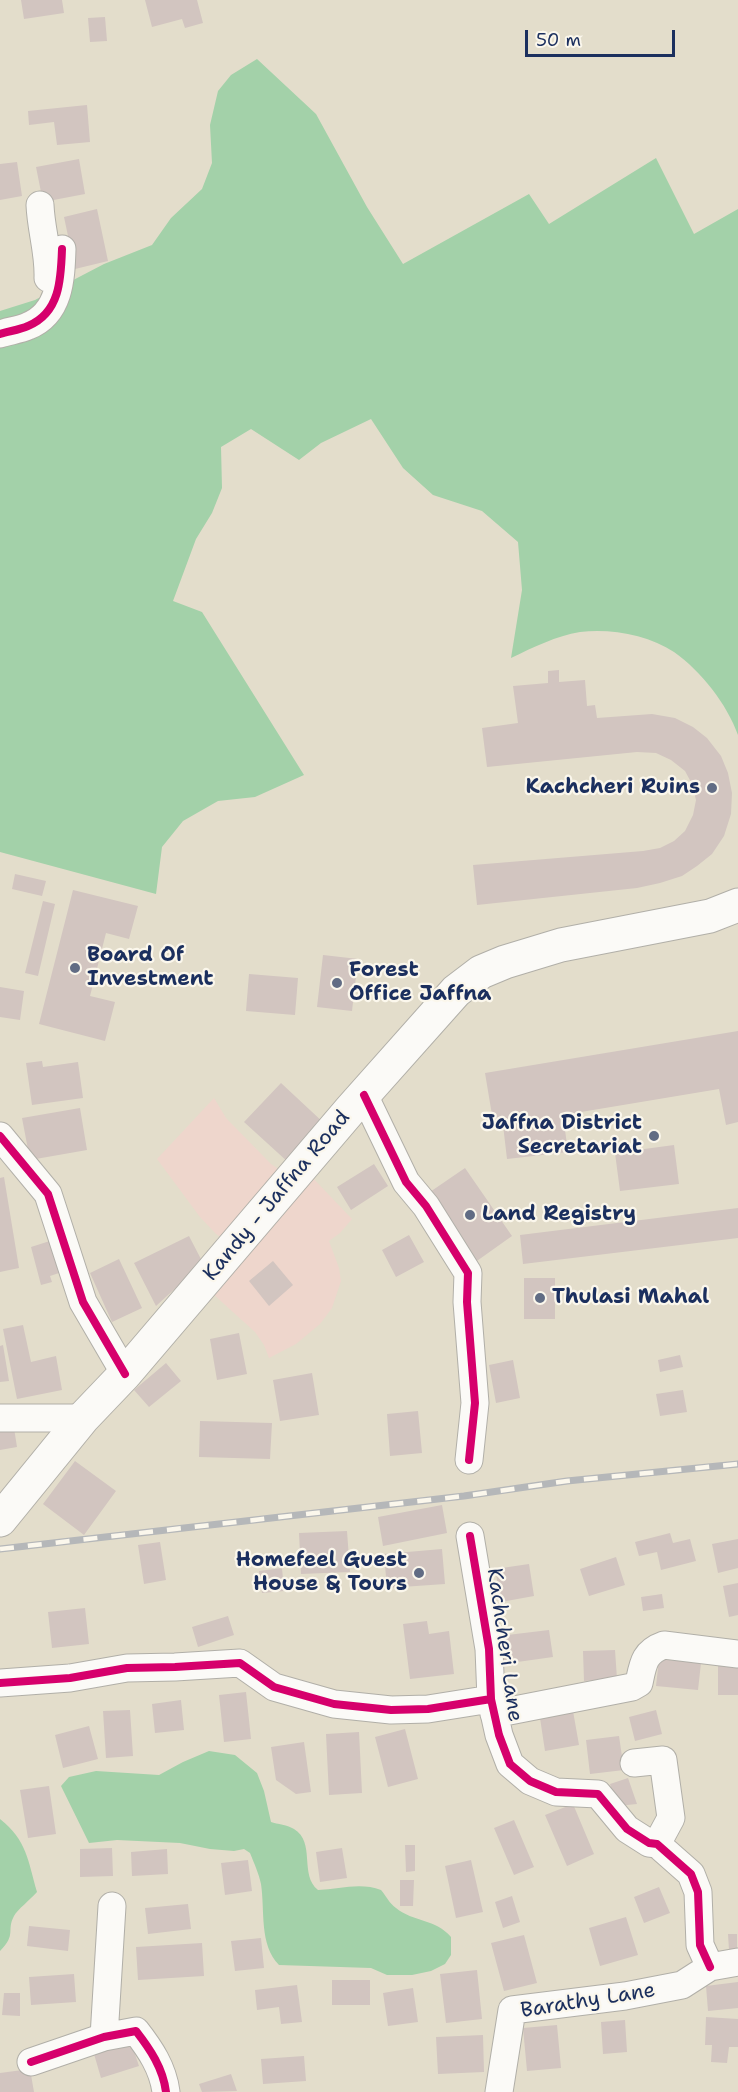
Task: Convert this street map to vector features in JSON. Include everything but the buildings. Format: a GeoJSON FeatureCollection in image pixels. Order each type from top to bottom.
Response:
{"type":"FeatureCollection","features":[{"type":"Feature","properties":{"kind":"highway","name":"Kandy - Jaffna Road"},"geometry":{"type":"LineString","coordinates":[[0,1520],[84,1418],[125,1374],[364,1095],[456,992],[481,972],[506,962],[561,945],[710,916],[738,904]]}},
{"type":"Feature","properties":{"kind":"street"},"geometry":{"type":"LineString","coordinates":[[40,205],[48,265],[48,283],[56,299]]}},
{"type":"Feature","properties":{"kind":"street"},"geometry":{"type":"LineString","coordinates":[[0,334],[29,326],[48,312],[56,299],[60,284],[62,249]]}},
{"type":"Feature","properties":{"kind":"street"},"geometry":{"type":"LineString","coordinates":[[364,1095],[406,1182],[426,1206],[468,1273],[467,1302],[475,1403],[469,1460]]}},
{"type":"Feature","properties":{"kind":"street"},"geometry":{"type":"LineString","coordinates":[[0,1136],[48,1194],[83,1302],[125,1374]]}},
{"type":"Feature","properties":{"kind":"street"},"geometry":{"type":"LineString","coordinates":[[0,1418],[84,1418]]}},
{"type":"Feature","properties":{"kind":"street","name":"Kachcheri Lane"},"geometry":{"type":"LineString","coordinates":[[470,1536],[489,1649],[493,1707],[499,1735],[510,1764],[530,1781],[556,1792],[598,1794],[627,1829],[649,1843],[657,1844],[691,1874],[698,1892],[700,1945],[710,1966]]}},
{"type":"Feature","properties":{"kind":"street"},"geometry":{"type":"LineString","coordinates":[[0,1683],[70,1678],[127,1668],[240,1663],[274,1687],[334,1704],[391,1710],[493,1707],[632,1687],[639,1683],[644,1662],[653,1649],[664,1645],[738,1654]]}},
{"type":"Feature","properties":{"kind":"street"},"geometry":{"type":"LineString","coordinates":[[634,1762],[663,1761],[671,1818],[657,1844]]}},
{"type":"Feature","properties":{"kind":"street"},"geometry":{"type":"LineString","coordinates":[[104,2037],[112,1905]]}},
{"type":"Feature","properties":{"kind":"street","name":"Barathy Lane"},"geometry":{"type":"LineString","coordinates":[[499,2092],[512,2010],[625,1996],[682,1985],[710,1966],[738,1962]]}},
{"type":"Feature","properties":{"kind":"street"},"geometry":{"type":"LineString","coordinates":[[31,2062],[104,2037],[136,2031],[152,2052],[166,2092]]}},
{"type":"Feature","properties":{"kind":"shaded area"},"geometry":{"type":"Polygon","coordinates":[[[214,1098],[226,1118],[271,1164],[292,1178],[308,1173],[352,1219],[340,1233],[329,1241],[339,1268],[341,1281],[332,1308],[320,1324],[296,1344],[269,1358],[255,1332],[202,1284],[235,1246],[216,1234],[200,1217],[157,1159],[214,1098]]]}},
{"type":"Feature","properties":{"kind":"green space"},"geometry":{"type":"Polygon","coordinates":[[[257,59],[316,114],[367,207],[403,264],[529,194],[549,224],[656,158],[694,234],[738,209],[738,735],[720,700],[703,678],[674,652],[653,641],[616,632],[580,632],[554,639],[511,658],[522,590],[518,542],[482,511],[433,495],[403,468],[371,419],[321,443],[299,460],[251,429],[221,447],[222,488],[212,513],[196,539],[173,601],[202,612],[304,775],[255,797],[218,801],[183,821],[162,847],[156,894],[0,852],[0,311],[35,300],[104,264],[152,245],[171,218],[202,189],[212,163],[210,125],[218,91],[231,75],[257,59]]]}},
{"type":"Feature","properties":{"kind":"green space"},"geometry":{"type":"Polygon","coordinates":[[[209,1751],[235,1755],[257,1773],[271,1822],[292,1828],[301,1835],[306,1850],[309,1876],[312,1884],[318,1890],[366,1886],[381,1890],[403,1913],[438,1927],[451,1937],[451,1955],[445,1964],[431,1971],[412,1975],[387,1975],[371,1968],[279,1965],[268,1948],[261,1884],[250,1853],[244,1849],[234,1851],[210,1849],[180,1843],[117,1840],[89,1843],[61,1786],[69,1777],[96,1771],[159,1775],[209,1751]]]}},
{"type":"Feature","properties":{"kind":"green space"},"geometry":{"type":"Polygon","coordinates":[[[0,1819],[21,1843],[37,1892],[14,1916],[10,1936],[0,1951],[0,1819]]]}},
{"type":"Feature","properties":{"kind":"railway"},"geometry":{"type":"LineString","coordinates":[[0,1549],[464,1496],[567,1481],[738,1464]]}},
{"type":"Feature","properties":{"kind":"cycle path"},"geometry":{"type":"LineString","coordinates":[[0,334],[28,326],[47,313],[57,294],[62,249]]}},
{"type":"Feature","properties":{"kind":"cycle path"},"geometry":{"type":"LineString","coordinates":[[364,1095],[406,1182],[426,1206],[468,1273],[467,1302],[475,1403],[469,1460]]}},
{"type":"Feature","properties":{"kind":"cycle path"},"geometry":{"type":"LineString","coordinates":[[0,1136],[48,1194],[83,1302],[125,1374]]}},
{"type":"Feature","properties":{"kind":"cycle path"},"geometry":{"type":"LineString","coordinates":[[470,1536],[489,1649],[491,1699],[499,1735],[510,1764],[530,1781],[556,1792],[598,1794],[627,1829],[649,1843],[657,1844],[691,1874],[698,1892],[700,1945],[710,1967]]}},
{"type":"Feature","properties":{"kind":"cycle path"},"geometry":{"type":"LineString","coordinates":[[0,1683],[70,1678],[127,1668],[240,1663],[274,1687],[334,1704],[391,1710],[428,1709],[491,1699]]}},
{"type":"Feature","properties":{"kind":"cycle path"},"geometry":{"type":"LineString","coordinates":[[31,2062],[104,2037],[136,2031],[155,2059],[166,2092]]}},
{"type":"Feature","properties":{"kind":"place","name":"Kachcheri Ruins"},"geometry":{"type":"Point","coordinates":[712,788]}},
{"type":"Feature","properties":{"kind":"place","name":"Board Of Investment"},"geometry":{"type":"Point","coordinates":[75,968]}},
{"type":"Feature","properties":{"kind":"place","name":"Forest Office Jaffna"},"geometry":{"type":"Point","coordinates":[337,983]}},
{"type":"Feature","properties":{"kind":"place","name":"Jaffna District Secretariat"},"geometry":{"type":"Point","coordinates":[654,1136]}},
{"type":"Feature","properties":{"kind":"place","name":"Land Registry"},"geometry":{"type":"Point","coordinates":[470,1215]}},
{"type":"Feature","properties":{"kind":"place","name":"Thulasi Mahal"},"geometry":{"type":"Point","coordinates":[540,1298]}},
{"type":"Feature","properties":{"kind":"place","name":"Homefeel Guest House & Tours"},"geometry":{"type":"Point","coordinates":[419,1573]}}]}
